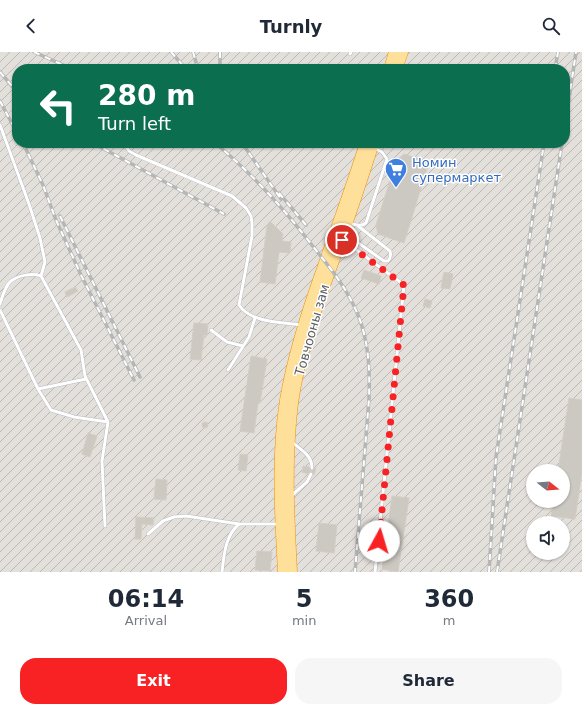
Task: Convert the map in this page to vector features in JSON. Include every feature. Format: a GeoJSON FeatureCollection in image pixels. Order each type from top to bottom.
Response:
{"type":"FeatureCollection","features":[{"type":"Feature","properties":{"kind":"highway"},"geometry":{"type":"LineString","coordinates":[[390,64],[394,52]]}},
{"type":"Feature","properties":{"kind":"highway"},"geometry":{"type":"LineString","coordinates":[[399,64],[403,52]]}},
{"type":"Feature","properties":{"kind":"highway","name":"Товчооны зам"},"geometry":{"type":"LineString","coordinates":[[292,572],[289,497],[289,440],[294,401],[303,353],[314,317],[343,241],[369,148]]}},
{"type":"Feature","properties":{"kind":"highway","name":"Товчооны зам"},"geometry":{"type":"LineString","coordinates":[[283,572],[280,524],[280,447],[284,408],[295,351],[303,325],[369,148]]}},
{"type":"Feature","properties":{"kind":"lane"},"geometry":{"type":"LineString","coordinates":[[0,125],[30,204],[40,238],[45,262],[41,276],[81,350],[86,379],[108,422],[102,461],[105,526]]}},
{"type":"Feature","properties":{"kind":"lane"},"geometry":{"type":"LineString","coordinates":[[127,148],[136,156],[232,196],[246,208],[251,216],[252,236],[239,304],[242,310],[255,318],[303,325]]}},
{"type":"Feature","properties":{"kind":"lane"},"geometry":{"type":"LineString","coordinates":[[358,226],[366,223],[387,159],[382,152],[376,148]]}},
{"type":"Feature","properties":{"kind":"lane"},"geometry":{"type":"LineString","coordinates":[[343,241],[354,240],[384,261],[388,261],[390,259],[390,251],[358,226],[347,223]]}},
{"type":"Feature","properties":{"kind":"lane"},"geometry":{"type":"LineString","coordinates":[[343,241],[404,285],[375,572]]}},
{"type":"Feature","properties":{"kind":"lane"},"geometry":{"type":"LineString","coordinates":[[0,304],[2,294],[11,281],[25,275],[34,274],[41,276]]}},
{"type":"Feature","properties":{"kind":"lane"},"geometry":{"type":"LineString","coordinates":[[0,310],[48,407],[55,412],[74,417],[108,422]]}},
{"type":"Feature","properties":{"kind":"lane"},"geometry":{"type":"LineString","coordinates":[[228,370],[251,332],[255,318]]}},
{"type":"Feature","properties":{"kind":"lane"},"geometry":{"type":"LineString","coordinates":[[211,330],[227,342],[243,346]]}},
{"type":"Feature","properties":{"kind":"lane"},"geometry":{"type":"LineString","coordinates":[[38,389],[86,379]]}},
{"type":"Feature","properties":{"kind":"lane"},"geometry":{"type":"LineString","coordinates":[[289,440],[310,458],[312,468]]}},
{"type":"Feature","properties":{"kind":"lane"},"geometry":{"type":"LineString","coordinates":[[289,497],[307,482],[311,474]]}},
{"type":"Feature","properties":{"kind":"lane"},"geometry":{"type":"LineString","coordinates":[[148,534],[163,521],[174,517],[186,516],[239,524],[280,524]]}},
{"type":"Feature","properties":{"kind":"lane"},"geometry":{"type":"LineString","coordinates":[[222,572],[229,535],[239,524]]}},
{"type":"Feature","properties":{"kind":"shaded area"},"geometry":{"type":"Polygon","coordinates":[[[0,52],[582,52],[582,572],[0,572],[0,52]]]}},
{"type":"Feature","properties":{"kind":"building"},"geometry":{"type":"Polygon","coordinates":[[[404,154],[429,162],[404,243],[378,234],[376,225],[396,161],[404,154]]]}},
{"type":"Feature","properties":{"kind":"building"},"geometry":{"type":"Polygon","coordinates":[[[270,221],[283,234],[282,241],[291,242],[290,253],[279,252],[275,284],[260,282],[267,225],[270,221]]]}},
{"type":"Feature","properties":{"kind":"building"},"geometry":{"type":"Polygon","coordinates":[[[364,270],[381,276],[379,284],[361,278],[364,270]]]}},
{"type":"Feature","properties":{"kind":"building"},"geometry":{"type":"Polygon","coordinates":[[[444,272],[453,274],[450,289],[441,288],[444,272]]]}},
{"type":"Feature","properties":{"kind":"building"},"geometry":{"type":"Polygon","coordinates":[[[75,287],[78,291],[67,297],[65,292],[75,287]]]}},
{"type":"Feature","properties":{"kind":"building"},"geometry":{"type":"Polygon","coordinates":[[[425,299],[432,301],[430,308],[423,306],[425,299]]]}},
{"type":"Feature","properties":{"kind":"building"},"geometry":{"type":"Polygon","coordinates":[[[194,323],[208,324],[207,335],[204,335],[201,360],[190,359],[194,323]]]}},
{"type":"Feature","properties":{"kind":"building"},"geometry":{"type":"Polygon","coordinates":[[[251,356],[267,359],[260,403],[258,403],[254,433],[240,431],[251,356]]]}},
{"type":"Feature","properties":{"kind":"building"},"geometry":{"type":"Polygon","coordinates":[[[569,398],[582,400],[582,473],[575,519],[570,518],[570,516],[551,516],[552,508],[570,508],[570,464],[559,464],[569,398]]]}},
{"type":"Feature","properties":{"kind":"building"},"geometry":{"type":"Polygon","coordinates":[[[205,422],[208,425],[205,428],[202,425],[205,422]]]}},
{"type":"Feature","properties":{"kind":"building"},"geometry":{"type":"Polygon","coordinates":[[[88,433],[97,436],[90,457],[82,454],[88,433]]]}},
{"type":"Feature","properties":{"kind":"building"},"geometry":{"type":"Polygon","coordinates":[[[240,454],[248,455],[246,471],[238,470],[240,454]]]}},
{"type":"Feature","properties":{"kind":"building"},"geometry":{"type":"Polygon","coordinates":[[[303,466],[309,467],[311,471],[308,474],[302,472],[303,466]]]}},
{"type":"Feature","properties":{"kind":"building"},"geometry":{"type":"Polygon","coordinates":[[[316,468],[314,475],[311,471],[316,468]]]}},
{"type":"Feature","properties":{"kind":"building"},"geometry":{"type":"Polygon","coordinates":[[[156,479],[167,480],[166,500],[154,499],[156,479]]]}},
{"type":"Feature","properties":{"kind":"building"},"geometry":{"type":"Polygon","coordinates":[[[392,496],[409,498],[398,572],[382,569],[392,496]]]}},
{"type":"Feature","properties":{"kind":"building"},"geometry":{"type":"Polygon","coordinates":[[[136,517],[154,518],[153,525],[142,524],[141,539],[135,539],[136,517]]]}},
{"type":"Feature","properties":{"kind":"building"},"geometry":{"type":"Polygon","coordinates":[[[319,523],[337,525],[334,553],[316,551],[319,523]]]}},
{"type":"Feature","properties":{"kind":"building"},"geometry":{"type":"Polygon","coordinates":[[[257,551],[272,552],[270,571],[255,570],[257,551]]]}},
{"type":"Feature","properties":{"kind":"railway"},"geometry":{"type":"LineString","coordinates":[[34,52],[61,64]]}},
{"type":"Feature","properties":{"kind":"railway"},"geometry":{"type":"LineString","coordinates":[[171,52],[182,64]]}},
{"type":"Feature","properties":{"kind":"railway"},"geometry":{"type":"LineString","coordinates":[[193,52],[197,64]]}},
{"type":"Feature","properties":{"kind":"railway"},"geometry":{"type":"LineString","coordinates":[[220,52],[220,64]]}},
{"type":"Feature","properties":{"kind":"railway"},"geometry":{"type":"LineString","coordinates":[[556,64],[558,52]]}},
{"type":"Feature","properties":{"kind":"railway"},"geometry":{"type":"LineString","coordinates":[[570,92],[576,52]]}},
{"type":"Feature","properties":{"kind":"railway"},"geometry":{"type":"LineString","coordinates":[[0,72],[12,86]]}},
{"type":"Feature","properties":{"kind":"railway"},"geometry":{"type":"LineString","coordinates":[[0,101],[12,124]]}},
{"type":"Feature","properties":{"kind":"railway"},"geometry":{"type":"LineString","coordinates":[[25,148],[43,185],[56,220],[81,275],[134,380]]}},
{"type":"Feature","properties":{"kind":"railway"},"geometry":{"type":"LineString","coordinates":[[102,148],[224,214]]}},
{"type":"Feature","properties":{"kind":"railway"},"geometry":{"type":"LineString","coordinates":[[221,148],[242,167],[280,206],[304,235],[344,289],[354,306],[362,325],[367,346],[369,399],[355,572]]}},
{"type":"Feature","properties":{"kind":"railway"},"geometry":{"type":"LineString","coordinates":[[245,148],[281,199]]}},
{"type":"Feature","properties":{"kind":"railway"},"geometry":{"type":"LineString","coordinates":[[489,572],[496,457],[543,148]]}},
{"type":"Feature","properties":{"kind":"railway"},"geometry":{"type":"LineString","coordinates":[[497,572],[561,148]]}},
{"type":"Feature","properties":{"kind":"railway"},"geometry":{"type":"LineString","coordinates":[[279,193],[306,225]]}},
{"type":"Feature","properties":{"kind":"railway"},"geometry":{"type":"LineString","coordinates":[[60,216],[140,377]]}},
{"type":"Feature","properties":{"kind":"place","name":"Номин супермаркет"},"geometry":{"type":"Point","coordinates":[396,188]}},
{"type":"Feature","properties":{"kind":"route"},"geometry":{"type":"LineString","coordinates":[[342,240],[404,285],[379,541]]}}]}
